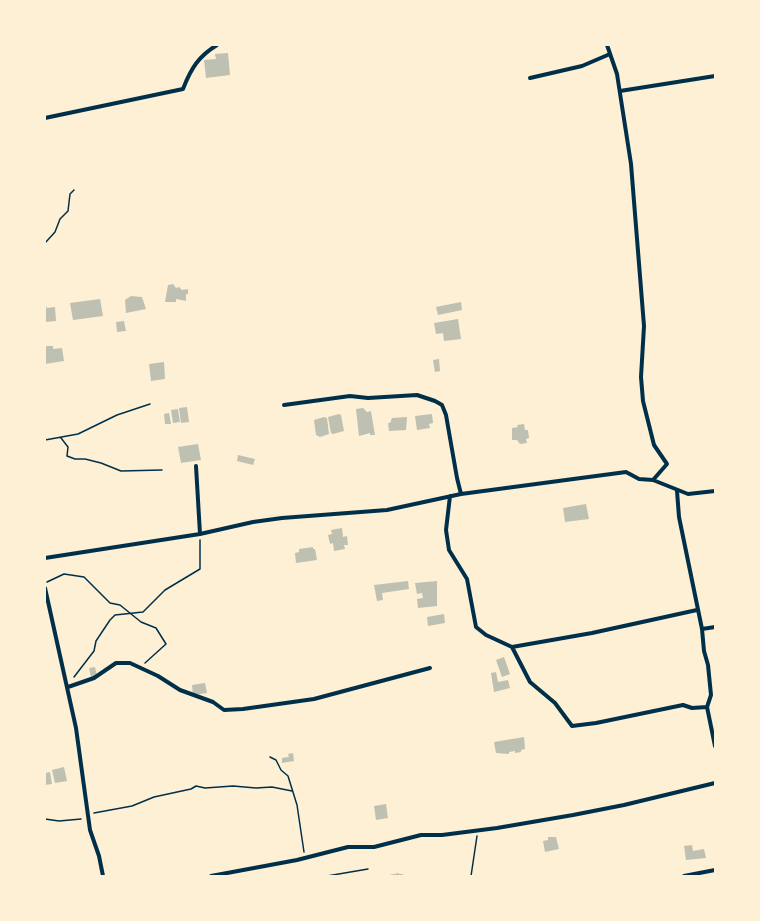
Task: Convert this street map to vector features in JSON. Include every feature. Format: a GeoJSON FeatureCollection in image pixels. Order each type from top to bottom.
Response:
{"type":"FeatureCollection","features":[{"type":"Feature","properties":{"kind":"street"},"geometry":{"type":"LineString","coordinates":[[45,118],[184,88],[188,76],[204,53],[217,45]]}},
{"type":"Feature","properties":{"kind":"street"},"geometry":{"type":"LineString","coordinates":[[606,45],[617,74],[631,164],[637,217],[644,326],[641,377],[643,401],[654,445],[667,464],[653,480]]}},
{"type":"Feature","properties":{"kind":"street"},"geometry":{"type":"LineString","coordinates":[[530,78],[582,66],[610,54]]}},
{"type":"Feature","properties":{"kind":"street"},"geometry":{"type":"LineString","coordinates":[[620,91],[715,76]]}},
{"type":"Feature","properties":{"kind":"street"},"geometry":{"type":"LineString","coordinates":[[284,404],[350,396],[368,398],[417,395],[435,401],[442,405],[446,415],[457,478],[462,494]]}},
{"type":"Feature","properties":{"kind":"street"},"geometry":{"type":"LineString","coordinates":[[196,466],[200,534]]}},
{"type":"Feature","properties":{"kind":"street"},"geometry":{"type":"LineString","coordinates":[[45,558],[200,534],[253,522],[282,518],[387,510],[462,494],[626,472],[639,478],[653,480],[677,491],[688,494],[715,491]]}},
{"type":"Feature","properties":{"kind":"street"},"geometry":{"type":"LineString","coordinates":[[677,491],[679,517],[702,629],[704,651],[708,665],[711,695],[708,707],[715,746]]}},
{"type":"Feature","properties":{"kind":"street"},"geometry":{"type":"LineString","coordinates":[[450,496],[446,530],[449,550],[468,579],[476,627],[486,635],[512,647],[592,633],[697,610]]}},
{"type":"Feature","properties":{"kind":"street"},"geometry":{"type":"LineString","coordinates":[[45,588],[68,687],[76,728],[90,823],[103,876]]}},
{"type":"Feature","properties":{"kind":"street"},"geometry":{"type":"LineString","coordinates":[[702,629],[715,627]]}},
{"type":"Feature","properties":{"kind":"street"},"geometry":{"type":"LineString","coordinates":[[512,647],[530,682],[555,703],[572,726],[596,723],[683,705],[692,708],[708,707]]}},
{"type":"Feature","properties":{"kind":"street"},"geometry":{"type":"LineString","coordinates":[[68,687],[94,678],[116,663],[130,663],[172,683],[180,690],[213,702],[224,710],[256,709],[314,699],[430,668]]}},
{"type":"Feature","properties":{"kind":"street"},"geometry":{"type":"LineString","coordinates":[[211,876],[348,847],[374,847],[421,835],[442,835],[479,830],[624,805],[715,783]]}},
{"type":"Feature","properties":{"kind":"street"},"geometry":{"type":"LineString","coordinates":[[684,876],[715,870]]}},
{"type":"Feature","properties":{"kind":"path"},"geometry":{"type":"LineString","coordinates":[[45,243],[55,232],[60,219],[68,211],[70,194],[74,190]]}},
{"type":"Feature","properties":{"kind":"path"},"geometry":{"type":"LineString","coordinates":[[45,440],[78,434],[117,415],[150,404]]}},
{"type":"Feature","properties":{"kind":"path"},"geometry":{"type":"LineString","coordinates":[[60,438],[68,447],[67,456],[75,459],[93,460],[121,471],[162,470]]}},
{"type":"Feature","properties":{"kind":"path"},"geometry":{"type":"LineString","coordinates":[[68,687],[84,662],[94,651],[96,641],[103,632],[107,623],[116,615],[142,612],[165,590],[200,569],[200,534]]}},
{"type":"Feature","properties":{"kind":"path"},"geometry":{"type":"LineString","coordinates":[[45,582],[64,574],[84,577],[110,603],[120,606],[145,625],[156,628],[166,644],[141,667]]}},
{"type":"Feature","properties":{"kind":"path"},"geometry":{"type":"LineString","coordinates":[[270,757],[276,760],[281,770],[288,776],[297,805],[305,857]]}},
{"type":"Feature","properties":{"kind":"path"},"geometry":{"type":"LineString","coordinates":[[90,823],[95,812],[132,806],[154,797],[191,789],[196,786],[202,786],[205,788],[233,786],[256,788],[272,787],[292,790]]}},
{"type":"Feature","properties":{"kind":"path"},"geometry":{"type":"LineString","coordinates":[[45,819],[59,821],[82,819]]}},
{"type":"Feature","properties":{"kind":"path"},"geometry":{"type":"LineString","coordinates":[[471,876],[474,846],[479,830]]}},
{"type":"Feature","properties":{"kind":"path"},"geometry":{"type":"LineString","coordinates":[[327,876],[368,869]]}},
{"type":"Feature","properties":{"kind":"building"},"geometry":{"type":"Polygon","coordinates":[[[228,53],[230,75],[206,78],[204,60],[216,59],[215,54],[228,53]]]}},
{"type":"Feature","properties":{"kind":"building"},"geometry":{"type":"Polygon","coordinates":[[[173,284],[176,288],[179,287],[182,290],[188,289],[186,301],[176,299],[176,302],[165,302],[168,285],[173,284]]]}},
{"type":"Feature","properties":{"kind":"building"},"geometry":{"type":"Polygon","coordinates":[[[131,296],[142,297],[146,309],[126,313],[125,300],[131,296]]]}},
{"type":"Feature","properties":{"kind":"building"},"geometry":{"type":"Polygon","coordinates":[[[100,299],[103,316],[73,320],[70,303],[100,299]]]}},
{"type":"Feature","properties":{"kind":"building"},"geometry":{"type":"Polygon","coordinates":[[[461,302],[462,310],[438,315],[436,307],[461,302]]]}},
{"type":"Feature","properties":{"kind":"building"},"geometry":{"type":"Polygon","coordinates":[[[45,304],[47,308],[55,307],[56,321],[45,322],[45,304]]]}},
{"type":"Feature","properties":{"kind":"building"},"geometry":{"type":"Polygon","coordinates":[[[458,319],[461,339],[444,341],[443,333],[436,334],[434,323],[458,319]]]}},
{"type":"Feature","properties":{"kind":"building"},"geometry":{"type":"Polygon","coordinates":[[[124,321],[126,331],[117,332],[116,322],[124,321]]]}},
{"type":"Feature","properties":{"kind":"building"},"geometry":{"type":"Polygon","coordinates":[[[45,346],[53,346],[53,349],[62,348],[64,361],[45,364],[45,346]]]}},
{"type":"Feature","properties":{"kind":"building"},"geometry":{"type":"Polygon","coordinates":[[[439,359],[440,371],[435,372],[433,360],[439,359]]]}},
{"type":"Feature","properties":{"kind":"building"},"geometry":{"type":"Polygon","coordinates":[[[164,362],[165,379],[151,381],[149,364],[164,362]]]}},
{"type":"Feature","properties":{"kind":"building"},"geometry":{"type":"Polygon","coordinates":[[[187,407],[189,422],[181,423],[179,408],[187,407]]]}},
{"type":"Feature","properties":{"kind":"building"},"geometry":{"type":"Polygon","coordinates":[[[363,408],[367,412],[371,411],[375,435],[370,435],[370,433],[359,436],[356,409],[363,408]]]}},
{"type":"Feature","properties":{"kind":"building"},"geometry":{"type":"Polygon","coordinates":[[[178,409],[180,422],[173,423],[171,410],[178,409]]]}},
{"type":"Feature","properties":{"kind":"building"},"geometry":{"type":"Polygon","coordinates":[[[169,413],[171,424],[165,424],[164,414],[169,413]]]}},
{"type":"Feature","properties":{"kind":"building"},"geometry":{"type":"Polygon","coordinates":[[[339,414],[341,415],[344,431],[333,434],[331,433],[328,417],[339,414]]]}},
{"type":"Feature","properties":{"kind":"building"},"geometry":{"type":"Polygon","coordinates":[[[432,414],[433,423],[429,424],[430,428],[417,430],[415,416],[432,414]]]}},
{"type":"Feature","properties":{"kind":"building"},"geometry":{"type":"Polygon","coordinates":[[[324,417],[327,418],[329,434],[320,437],[316,435],[314,420],[324,417]]]}},
{"type":"Feature","properties":{"kind":"building"},"geometry":{"type":"Polygon","coordinates":[[[407,417],[406,430],[389,431],[388,423],[390,423],[392,418],[407,417]]]}},
{"type":"Feature","properties":{"kind":"building"},"geometry":{"type":"Polygon","coordinates":[[[524,424],[525,430],[528,430],[529,438],[526,439],[527,443],[520,444],[517,440],[512,440],[512,428],[518,427],[517,425],[524,424]]]}},
{"type":"Feature","properties":{"kind":"building"},"geometry":{"type":"Polygon","coordinates":[[[198,444],[201,460],[181,463],[178,447],[198,444]]]}},
{"type":"Feature","properties":{"kind":"building"},"geometry":{"type":"Polygon","coordinates":[[[238,455],[255,459],[253,465],[237,461],[238,455]]]}},
{"type":"Feature","properties":{"kind":"building"},"geometry":{"type":"Polygon","coordinates":[[[586,504],[589,519],[565,522],[563,508],[586,504]]]}},
{"type":"Feature","properties":{"kind":"building"},"geometry":{"type":"Polygon","coordinates":[[[342,528],[343,537],[347,536],[348,545],[344,545],[345,549],[334,551],[333,543],[330,544],[328,535],[332,534],[331,530],[342,528]]]}},
{"type":"Feature","properties":{"kind":"building"},"geometry":{"type":"Polygon","coordinates":[[[313,547],[313,549],[315,549],[317,560],[296,563],[295,553],[299,552],[299,549],[313,547]]]}},
{"type":"Feature","properties":{"kind":"building"},"geometry":{"type":"Polygon","coordinates":[[[408,581],[409,589],[382,593],[383,600],[377,601],[374,585],[408,581]]]}},
{"type":"Feature","properties":{"kind":"building"},"geometry":{"type":"Polygon","coordinates":[[[437,581],[437,606],[418,608],[417,599],[423,598],[422,593],[417,594],[415,583],[437,581]]]}},
{"type":"Feature","properties":{"kind":"building"},"geometry":{"type":"Polygon","coordinates":[[[444,614],[445,623],[428,626],[427,617],[444,614]]]}},
{"type":"Feature","properties":{"kind":"building"},"geometry":{"type":"Polygon","coordinates":[[[504,657],[510,674],[502,677],[496,660],[504,657]]]}},
{"type":"Feature","properties":{"kind":"building"},"geometry":{"type":"Polygon","coordinates":[[[95,667],[97,676],[91,677],[89,668],[95,667]]]}},
{"type":"Feature","properties":{"kind":"building"},"geometry":{"type":"Polygon","coordinates":[[[496,672],[498,682],[508,680],[510,688],[494,692],[491,673],[496,672]]]}},
{"type":"Feature","properties":{"kind":"building"},"geometry":{"type":"Polygon","coordinates":[[[205,683],[207,693],[193,695],[192,685],[205,683]]]}},
{"type":"Feature","properties":{"kind":"building"},"geometry":{"type":"Polygon","coordinates":[[[524,737],[525,749],[521,750],[521,752],[509,752],[509,754],[496,753],[494,742],[524,737]]]}},
{"type":"Feature","properties":{"kind":"building"},"geometry":{"type":"Polygon","coordinates":[[[293,753],[294,761],[282,763],[282,758],[289,757],[288,754],[293,753]]]}},
{"type":"Feature","properties":{"kind":"building"},"geometry":{"type":"Polygon","coordinates":[[[64,767],[67,781],[55,783],[52,770],[64,767]]]}},
{"type":"Feature","properties":{"kind":"building"},"geometry":{"type":"Polygon","coordinates":[[[50,772],[52,784],[45,785],[45,773],[50,772]]]}},
{"type":"Feature","properties":{"kind":"building"},"geometry":{"type":"Polygon","coordinates":[[[386,804],[388,818],[376,820],[374,806],[386,804]]]}},
{"type":"Feature","properties":{"kind":"building"},"geometry":{"type":"Polygon","coordinates":[[[548,837],[556,837],[559,849],[545,852],[543,841],[548,840],[548,837]]]}},
{"type":"Feature","properties":{"kind":"building"},"geometry":{"type":"Polygon","coordinates":[[[692,845],[693,851],[704,849],[706,858],[686,860],[684,846],[692,845]]]}},
{"type":"Feature","properties":{"kind":"building"},"geometry":{"type":"Polygon","coordinates":[[[399,873],[403,874],[403,876],[384,876],[399,873]]]}}]}
